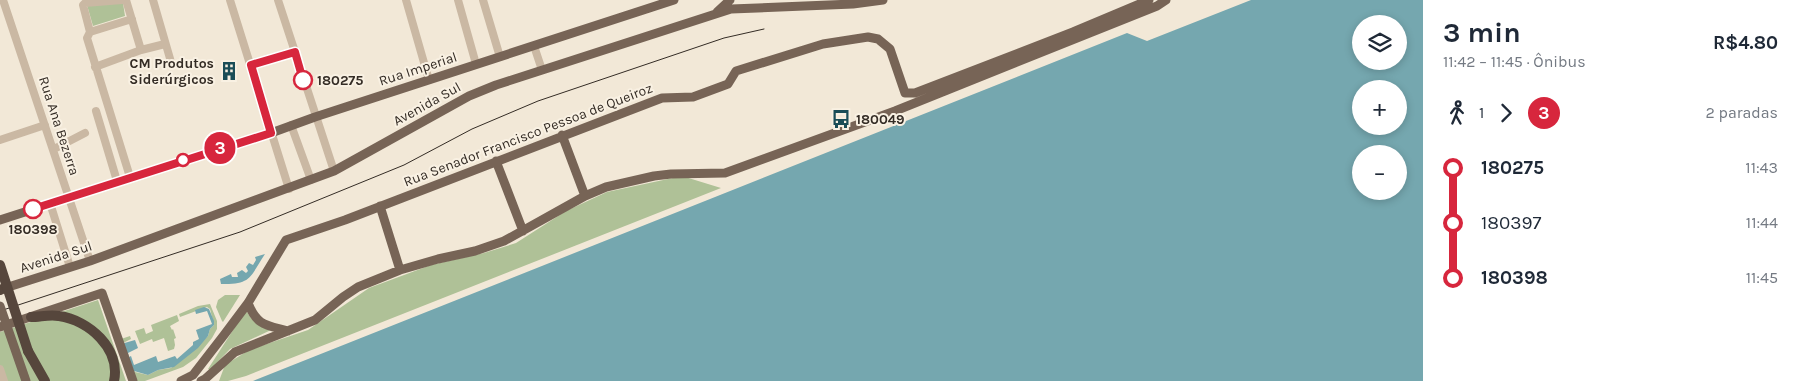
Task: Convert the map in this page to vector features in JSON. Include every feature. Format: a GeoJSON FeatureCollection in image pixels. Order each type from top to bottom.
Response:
{"type":"FeatureCollection","features":[{"type":"Feature","properties":{"kind":"highway"},"geometry":{"type":"LineString","coordinates":[[0,264],[28,351],[45,381]]}},
{"type":"Feature","properties":{"kind":"highway"},"geometry":{"type":"LineString","coordinates":[[31,317],[58,316],[83,324],[103,341],[108,349],[113,359],[115,380]]}},
{"type":"Feature","properties":{"kind":"main road","name":"Rua Imperial"},"geometry":{"type":"LineString","coordinates":[[1,216],[50,204],[271,133],[534,46],[653,3],[674,0]]}},
{"type":"Feature","properties":{"kind":"main road"},"geometry":{"type":"LineString","coordinates":[[717,12],[730,0]]}},
{"type":"Feature","properties":{"kind":"main road"},"geometry":{"type":"LineString","coordinates":[[765,8],[782,0]]}},
{"type":"Feature","properties":{"kind":"main road","name":"Avenida Sul"},"geometry":{"type":"LineString","coordinates":[[1,289],[90,261],[334,171],[469,96],[496,85],[717,12],[731,9],[853,4],[883,0]]}},
{"type":"Feature","properties":{"kind":"main road"},"geometry":{"type":"LineString","coordinates":[[201,381],[235,352],[315,320],[358,287],[400,270],[438,258],[475,251],[504,241],[585,196],[625,182],[671,174],[724,173],[895,111],[1074,36],[1150,0]]}},
{"type":"Feature","properties":{"kind":"main road"},"geometry":{"type":"LineString","coordinates":[[895,111],[904,103],[905,93],[915,93],[1157,6],[1166,0]]}},
{"type":"Feature","properties":{"kind":"main road","name":"Rua Senador Francisco Pessoa de Queiroz"},"geometry":{"type":"LineString","coordinates":[[181,381],[193,375],[248,303],[286,240],[345,220],[662,98],[693,97],[709,92],[728,84],[736,71],[823,44],[854,38],[868,37],[878,39],[890,49],[905,93]]}},
{"type":"Feature","properties":{"kind":"main road"},"geometry":{"type":"LineString","coordinates":[[562,135],[585,196]]}},
{"type":"Feature","properties":{"kind":"main road"},"geometry":{"type":"LineString","coordinates":[[496,161],[523,230]]}},
{"type":"Feature","properties":{"kind":"main road"},"geometry":{"type":"LineString","coordinates":[[380,206],[400,270]]}},
{"type":"Feature","properties":{"kind":"main road"},"geometry":{"type":"LineString","coordinates":[[0,327],[101,293],[103,294],[134,381]]}},
{"type":"Feature","properties":{"kind":"main road"},"geometry":{"type":"LineString","coordinates":[[248,303],[253,316],[262,324],[288,331]]}},
{"type":"Feature","properties":{"kind":"main road"},"geometry":{"type":"LineString","coordinates":[[0,306],[26,381]]}},
{"type":"Feature","properties":{"kind":"main road"},"geometry":{"type":"LineString","coordinates":[[28,351],[38,381]]}},
{"type":"Feature","properties":{"kind":"street","name":"Rua Ana Bezerra"},"geometry":{"type":"LineString","coordinates":[[3,0],[90,261]]}},
{"type":"Feature","properties":{"kind":"street"},"geometry":{"type":"LineString","coordinates":[[90,32],[84,3],[122,0]]}},
{"type":"Feature","properties":{"kind":"street"},"geometry":{"type":"LineString","coordinates":[[126,0],[141,50]]}},
{"type":"Feature","properties":{"kind":"street"},"geometry":{"type":"LineString","coordinates":[[153,0],[171,62]]}},
{"type":"Feature","properties":{"kind":"street"},"geometry":{"type":"LineString","coordinates":[[230,0],[289,189]]}},
{"type":"Feature","properties":{"kind":"street"},"geometry":{"type":"LineString","coordinates":[[278,0],[334,171]]}},
{"type":"Feature","properties":{"kind":"street"},"geometry":{"type":"LineString","coordinates":[[406,0],[429,80]]}},
{"type":"Feature","properties":{"kind":"street"},"geometry":{"type":"LineString","coordinates":[[458,0],[476,64]]}},
{"type":"Feature","properties":{"kind":"street"},"geometry":{"type":"LineString","coordinates":[[484,0],[500,57]]}},
{"type":"Feature","properties":{"kind":"street"},"geometry":{"type":"LineString","coordinates":[[130,177],[95,67],[87,35],[90,32],[132,19]]}},
{"type":"Feature","properties":{"kind":"street"},"geometry":{"type":"LineString","coordinates":[[95,67],[141,50],[165,44]]}},
{"type":"Feature","properties":{"kind":"street"},"geometry":{"type":"LineString","coordinates":[[534,46],[542,70]]}},
{"type":"Feature","properties":{"kind":"street"},"geometry":{"type":"LineString","coordinates":[[251,65],[295,52]]}},
{"type":"Feature","properties":{"kind":"street"},"geometry":{"type":"LineString","coordinates":[[96,111],[117,181]]}},
{"type":"Feature","properties":{"kind":"street"},"geometry":{"type":"LineString","coordinates":[[0,140],[45,125]]}},
{"type":"Feature","properties":{"kind":"street"},"geometry":{"type":"LineString","coordinates":[[291,125],[311,180]]}},
{"type":"Feature","properties":{"kind":"street"},"geometry":{"type":"LineString","coordinates":[[54,149],[85,133]]}},
{"type":"Feature","properties":{"kind":"street"},"geometry":{"type":"LineString","coordinates":[[50,204],[70,267]]}},
{"type":"Feature","properties":{"kind":"street"},"geometry":{"type":"LineString","coordinates":[[0,369],[4,381]]}},
{"type":"Feature","properties":{"kind":"green space"},"geometry":{"type":"Polygon","coordinates":[[[123,3],[125,16],[93,26],[87,5],[123,3]]]}},
{"type":"Feature","properties":{"kind":"green space"},"geometry":{"type":"Polygon","coordinates":[[[682,176],[721,188],[246,376],[228,381],[219,381],[225,365],[249,350],[308,330],[369,288],[431,265],[484,253],[516,243],[566,211],[607,192],[682,176]]]}},
{"type":"Feature","properties":{"kind":"green space"},"geometry":{"type":"Polygon","coordinates":[[[225,295],[240,295],[223,322],[216,307],[218,300],[225,295]]]}},
{"type":"Feature","properties":{"kind":"green space"},"geometry":{"type":"Polygon","coordinates":[[[98,300],[126,381],[0,381],[0,332],[98,300]]]}},
{"type":"Feature","properties":{"kind":"green space"},"geometry":{"type":"Polygon","coordinates":[[[210,304],[217,321],[217,329],[196,358],[183,367],[145,381],[132,381],[118,340],[130,336],[131,339],[121,344],[135,372],[148,375],[158,370],[171,368],[208,336],[210,329],[214,325],[210,309],[207,307],[180,317],[179,314],[198,306],[210,304]]]}},
{"type":"Feature","properties":{"kind":"green space"},"geometry":{"type":"Polygon","coordinates":[[[246,310],[256,323],[271,330],[230,349],[210,370],[208,369],[246,310]]]}},
{"type":"Feature","properties":{"kind":"green space"},"geometry":{"type":"Polygon","coordinates":[[[177,315],[179,321],[170,326],[176,338],[174,339],[174,349],[168,351],[164,338],[153,342],[152,339],[140,344],[135,331],[144,328],[146,334],[153,331],[151,325],[177,315]]]}},
{"type":"Feature","properties":{"kind":"water"},"geometry":{"type":"Polygon","coordinates":[[[1251,0],[1423,0],[1423,381],[253,381],[1127,33],[1147,41],[1251,0]]]}},
{"type":"Feature","properties":{"kind":"water"},"geometry":{"type":"Polygon","coordinates":[[[265,254],[249,278],[239,283],[221,284],[220,279],[231,274],[232,277],[238,277],[237,273],[242,270],[246,273],[248,271],[246,267],[249,263],[253,265],[256,260],[255,257],[265,254]]]}},
{"type":"Feature","properties":{"kind":"water"},"geometry":{"type":"Polygon","coordinates":[[[204,307],[209,309],[214,325],[198,348],[174,367],[158,370],[148,375],[134,371],[121,344],[135,340],[138,348],[128,353],[134,365],[156,356],[158,362],[175,356],[177,359],[193,345],[193,342],[199,339],[196,330],[212,324],[207,311],[196,314],[195,310],[204,307]]]}},
{"type":"Feature","properties":{"kind":"tram line"},"geometry":{"type":"LineString","coordinates":[[0,311],[240,232],[404,165],[472,129],[538,101],[724,38],[764,29]]}},
{"type":"Feature","properties":{"kind":"bus line","name":"3"},"geometry":{"type":"LineString","coordinates":[[33,209],[194,156],[271,133],[251,65],[295,52],[303,80]]}},
{"type":"Feature","properties":{"kind":"place","name":"CM Produtos Siderúrgicos"},"geometry":{"type":"Point","coordinates":[229,71]}},
{"type":"Feature","properties":{"kind":"place","name":"180275"},"geometry":{"type":"Point","coordinates":[303,80]}},
{"type":"Feature","properties":{"kind":"place","name":"180049"},"geometry":{"type":"Point","coordinates":[841,119]}},
{"type":"Feature","properties":{"kind":"place","name":"180398"},"geometry":{"type":"Point","coordinates":[33,209]}}]}
